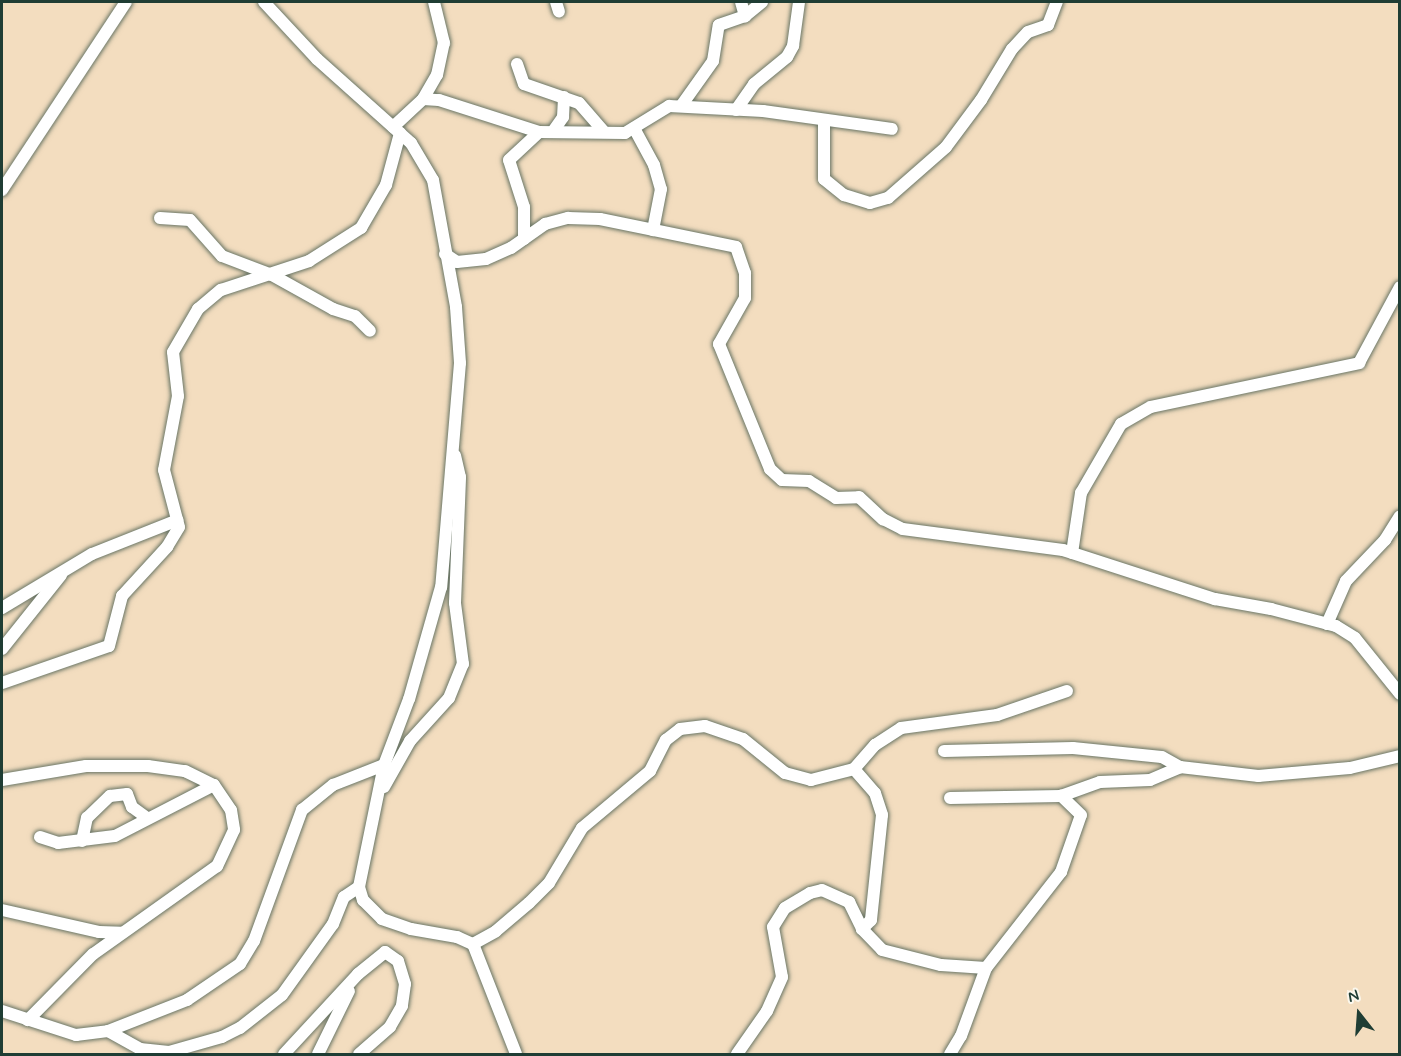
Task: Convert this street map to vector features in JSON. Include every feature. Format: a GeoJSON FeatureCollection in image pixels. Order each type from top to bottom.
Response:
{"type":"FeatureCollection","features":[{"type":"Feature","properties":{"kind":"street"},"geometry":{"type":"LineString","coordinates":[[2,190],[126,2]]}},
{"type":"Feature","properties":{"kind":"street"},"geometry":{"type":"LineString","coordinates":[[264,2],[317,59],[397,130],[429,167],[456,307],[460,363],[441,587],[409,699],[384,765],[359,887],[363,900],[382,919],[411,929],[457,936],[473,944],[516,1054]]}},
{"type":"Feature","properties":{"kind":"street"},"geometry":{"type":"LineString","coordinates":[[2,683],[109,646],[122,596],[176,535],[178,520],[164,470],[178,396],[173,352],[198,309],[210,297],[221,290],[309,261],[361,228],[386,185],[397,130],[423,99],[437,75],[444,43],[434,2]]}},
{"type":"Feature","properties":{"kind":"street"},"geometry":{"type":"LineString","coordinates":[[741,2],[745,16]]}},
{"type":"Feature","properties":{"kind":"street"},"geometry":{"type":"LineString","coordinates":[[681,106],[713,61],[715,30],[726,20],[745,16],[762,2]]}},
{"type":"Feature","properties":{"kind":"street"},"geometry":{"type":"LineString","coordinates":[[736,110],[754,84],[787,57],[793,46],[799,2]]}},
{"type":"Feature","properties":{"kind":"street"},"geometry":{"type":"LineString","coordinates":[[824,122],[824,179],[844,195],[870,202],[888,198],[946,147],[981,100],[1012,49],[1029,32],[1048,25],[1057,2]]}},
{"type":"Feature","properties":{"kind":"street"},"geometry":{"type":"LineString","coordinates":[[518,64],[524,84],[579,102],[603,131]]}},
{"type":"Feature","properties":{"kind":"street"},"geometry":{"type":"LineString","coordinates":[[554,130],[563,117],[564,97]]}},
{"type":"Feature","properties":{"kind":"street"},"geometry":{"type":"LineString","coordinates":[[423,99],[439,100],[539,132],[603,131],[617,134],[634,128],[669,106],[736,110],[892,129]]}},
{"type":"Feature","properties":{"kind":"street"},"geometry":{"type":"LineString","coordinates":[[634,128],[654,165],[661,189],[653,230]]}},
{"type":"Feature","properties":{"kind":"street"},"geometry":{"type":"LineString","coordinates":[[524,239],[524,207],[509,160],[539,132]]}},
{"type":"Feature","properties":{"kind":"street"},"geometry":{"type":"LineString","coordinates":[[160,218],[189,220],[222,256],[272,275],[333,309],[355,316],[366,323],[370,331]]}},
{"type":"Feature","properties":{"kind":"street"},"geometry":{"type":"LineString","coordinates":[[445,254],[457,262],[472,262],[511,249],[545,224],[568,218],[600,219],[736,247],[745,273],[745,298],[719,344],[770,469],[782,480],[809,481],[836,498],[859,497],[883,519],[903,529],[1072,552],[1215,599],[1271,609],[1327,624],[1355,638],[1400,694]]}},
{"type":"Feature","properties":{"kind":"street"},"geometry":{"type":"LineString","coordinates":[[1072,552],[1081,493],[1120,424],[1151,407],[1359,363],[1400,287]]}},
{"type":"Feature","properties":{"kind":"street"},"geometry":{"type":"LineString","coordinates":[[377,798],[400,754],[449,698],[464,664],[455,603],[460,477],[453,445]]}},
{"type":"Feature","properties":{"kind":"street"},"geometry":{"type":"LineString","coordinates":[[1327,624],[1346,581],[1385,540],[1400,516]]}},
{"type":"Feature","properties":{"kind":"street"},"geometry":{"type":"LineString","coordinates":[[2,608],[69,566],[178,520]]}},
{"type":"Feature","properties":{"kind":"street"},"geometry":{"type":"LineString","coordinates":[[2,649],[69,566]]}},
{"type":"Feature","properties":{"kind":"street"},"geometry":{"type":"LineString","coordinates":[[473,944],[509,922],[549,883],[582,828],[650,771],[666,740],[680,729],[705,726],[743,739],[784,773],[801,779],[823,778],[854,769],[875,745],[901,728],[997,715],[1067,691]]}},
{"type":"Feature","properties":{"kind":"street"},"geometry":{"type":"LineString","coordinates":[[944,751],[1073,748],[1162,758],[1180,767],[1258,776],[1350,768],[1400,756]]}},
{"type":"Feature","properties":{"kind":"street"},"geometry":{"type":"LineString","coordinates":[[2,1011],[76,1035],[108,1031],[188,1000],[240,964],[254,942],[302,810],[333,785],[384,765]]}},
{"type":"Feature","properties":{"kind":"street"},"geometry":{"type":"LineString","coordinates":[[2,780],[86,766],[148,766],[185,771],[214,785],[231,810],[234,830],[217,866],[122,933],[74,971],[28,1020]]}},
{"type":"Feature","properties":{"kind":"street"},"geometry":{"type":"LineString","coordinates":[[950,798],[1061,796],[1100,782],[1150,780],[1180,767]]}},
{"type":"Feature","properties":{"kind":"street"},"geometry":{"type":"LineString","coordinates":[[854,769],[875,793],[882,815],[872,920],[862,929]]}},
{"type":"Feature","properties":{"kind":"street"},"geometry":{"type":"LineString","coordinates":[[40,837],[57,843],[115,836],[146,817],[214,785]]}},
{"type":"Feature","properties":{"kind":"street"},"geometry":{"type":"LineString","coordinates":[[82,841],[87,818],[110,796],[127,794],[132,807],[146,817]]}},
{"type":"Feature","properties":{"kind":"street"},"geometry":{"type":"LineString","coordinates":[[950,1054],[961,1036],[987,968],[1061,872],[1081,815],[1061,796]]}},
{"type":"Feature","properties":{"kind":"street"},"geometry":{"type":"LineString","coordinates":[[108,1031],[140,1049],[169,1052],[222,1037],[240,1028],[282,995],[333,924],[344,897],[359,887]]}},
{"type":"Feature","properties":{"kind":"street"},"geometry":{"type":"LineString","coordinates":[[736,1054],[767,1011],[782,977],[773,927],[785,908],[795,899],[822,890],[849,903],[862,929],[882,950],[941,965],[987,968]]}},
{"type":"Feature","properties":{"kind":"street"},"geometry":{"type":"LineString","coordinates":[[2,910],[99,932],[122,933]]}},
{"type":"Feature","properties":{"kind":"street"},"geometry":{"type":"LineString","coordinates":[[284,1054],[358,974],[385,952],[398,961],[405,984],[399,1017],[380,1038],[359,1054]]}},
{"type":"Feature","properties":{"kind":"street"},"geometry":{"type":"LineString","coordinates":[[318,1054],[358,974]]}}]}
